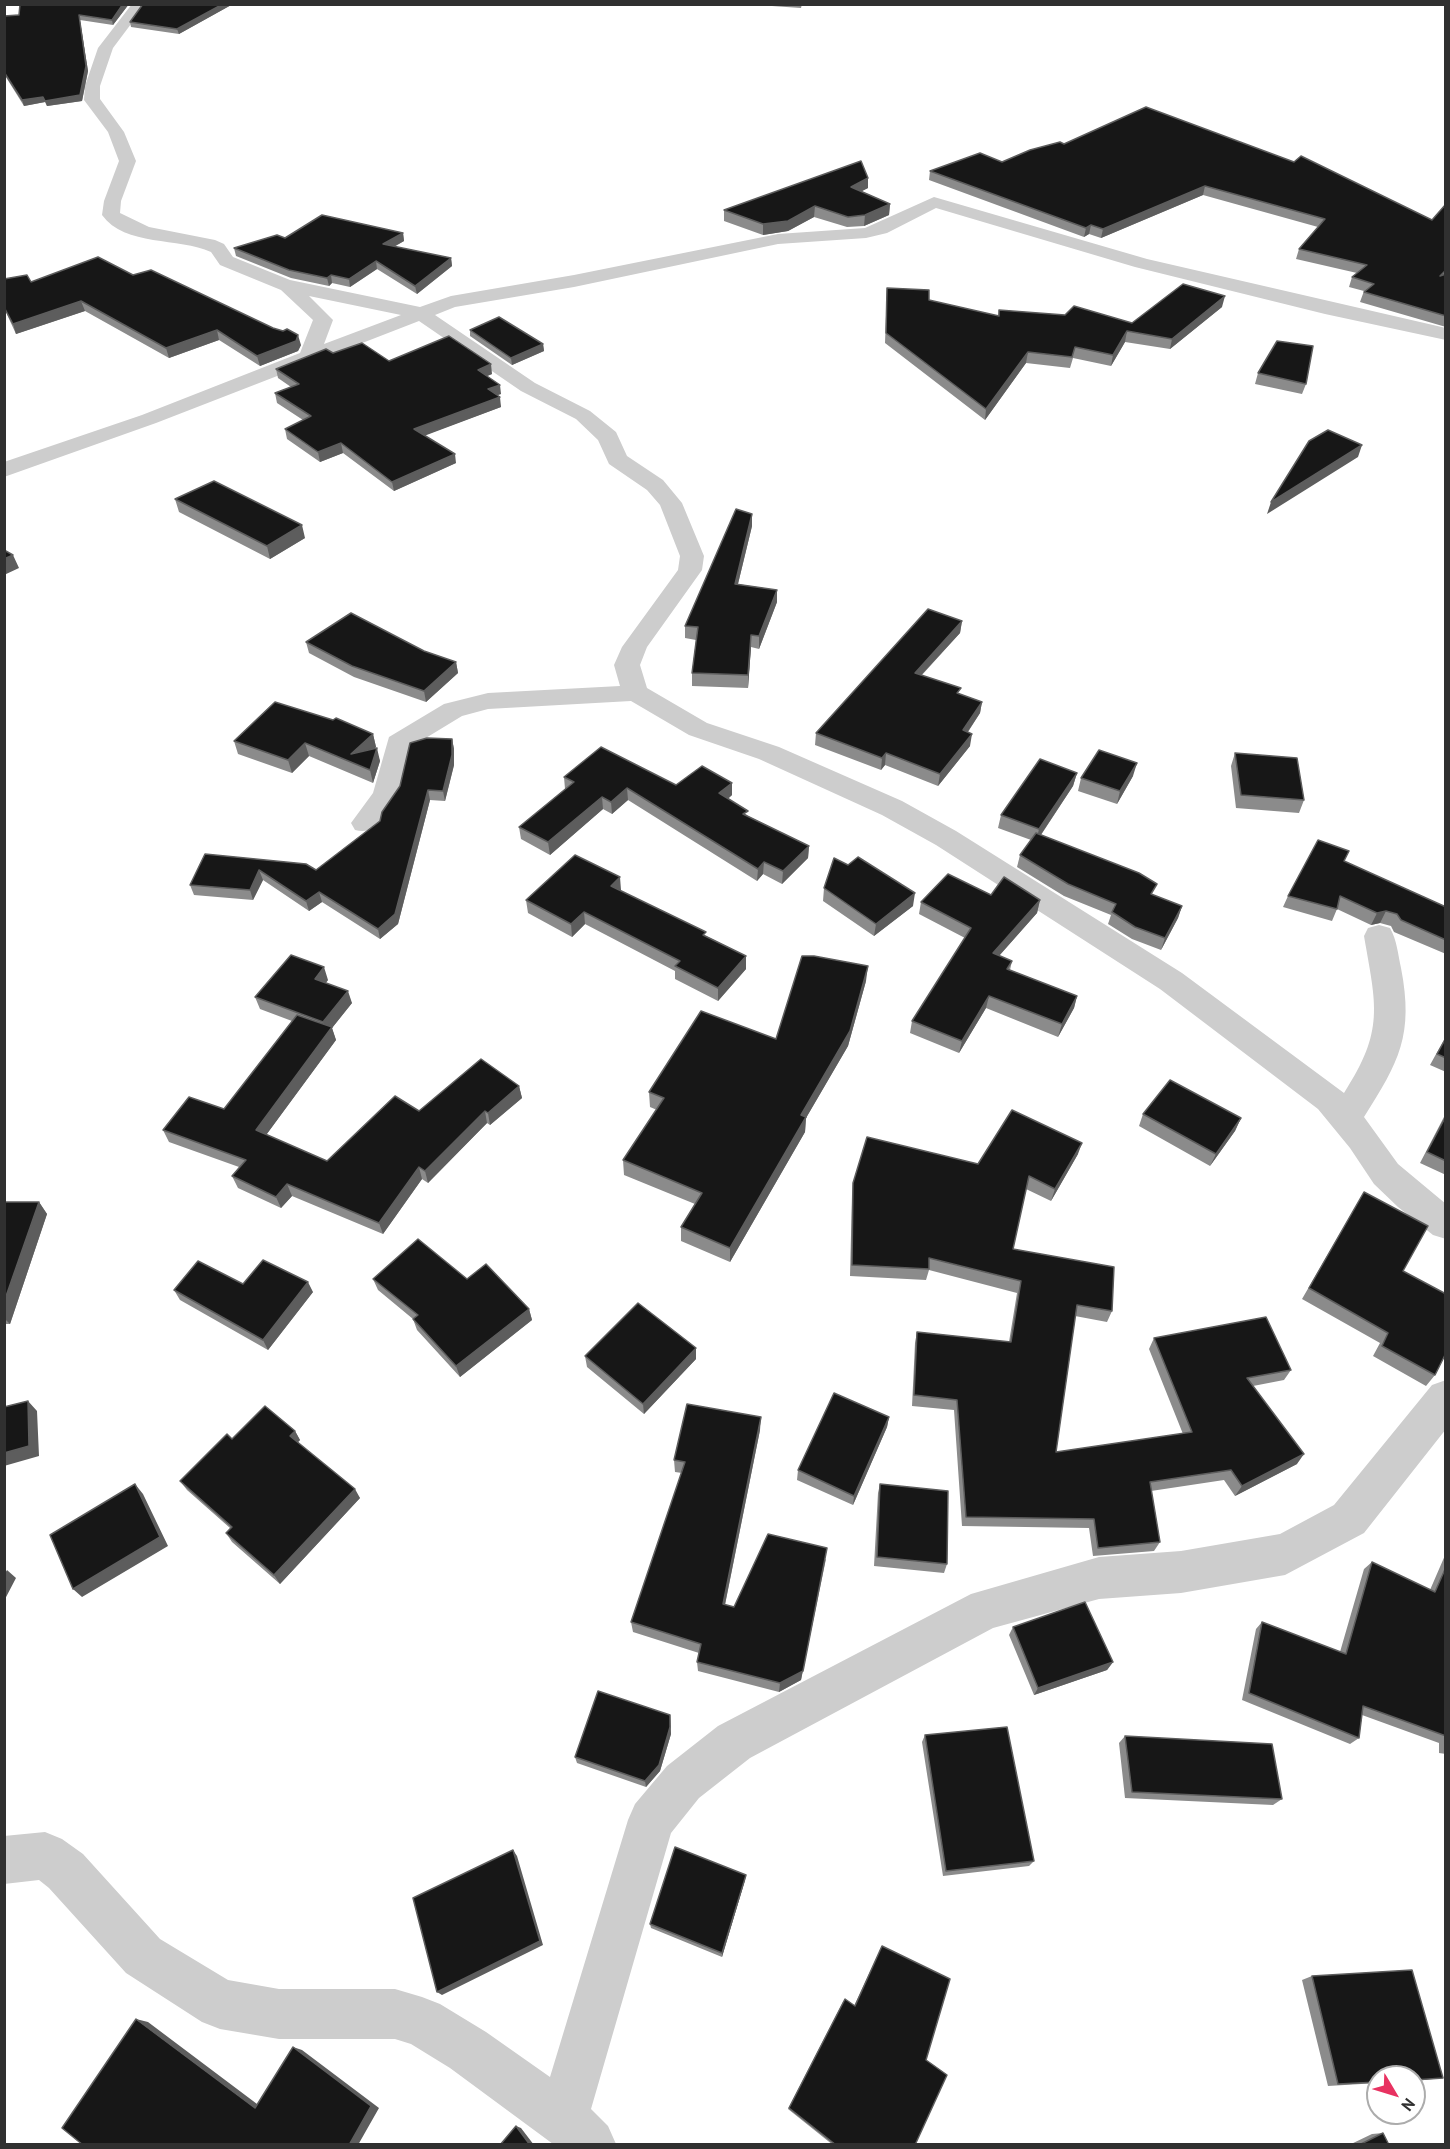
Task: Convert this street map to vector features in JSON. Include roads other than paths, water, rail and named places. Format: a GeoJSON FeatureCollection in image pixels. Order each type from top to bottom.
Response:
{"type":"FeatureCollection","features":[{"type":"Feature","properties":{"kind":"street"},"geometry":{"type":"LineString","coordinates":[[140,4],[101,52],[92,89],[92,100],[105,114],[110,127],[128,153],[128,167],[111,198],[111,215],[116,221],[134,228],[209,244],[218,248],[226,261],[285,285],[420,313],[528,387],[583,415],[608,437],[617,459],[655,485],[671,503],[692,556],[690,570],[635,647],[627,666],[630,680],[637,693],[650,703],[698,729],[729,737],[779,757],[892,808],[946,838],[1171,981],[1330,1100],[1386,1174],[1410,1197],[1446,1224]]}},
{"type":"Feature","properties":{"kind":"street"},"geometry":{"type":"LineString","coordinates":[[4,470],[149,419],[420,313],[485,295],[574,281],[778,239],[866,233],[881,229],[934,202],[1151,266],[1325,308],[1446,334]]}},
{"type":"Feature","properties":{"kind":"street"},"geometry":{"type":"LineString","coordinates":[[285,285],[320,314],[323,320],[309,357]]}},
{"type":"Feature","properties":{"kind":"street"},"geometry":{"type":"LineString","coordinates":[[365,823],[386,795],[399,743],[453,710],[488,701],[637,693]]}},
{"type":"Feature","properties":{"kind":"street"},"geometry":{"type":"LineString","coordinates":[[1345,1119],[1373,1075],[1389,1037],[1391,1010],[1379,936]]}},
{"type":"Feature","properties":{"kind":"street"},"geometry":{"type":"LineString","coordinates":[[4,1860],[45,1856],[66,1871],[143,1956],[220,2004],[279,2014],[395,2014],[422,2022],[468,2050],[577,2131],[651,1820],[683,1782],[734,1742],[986,1609],[1099,1578],[1181,1572],[1285,1554],[1349,1519],[1446,1398]]}}]}
